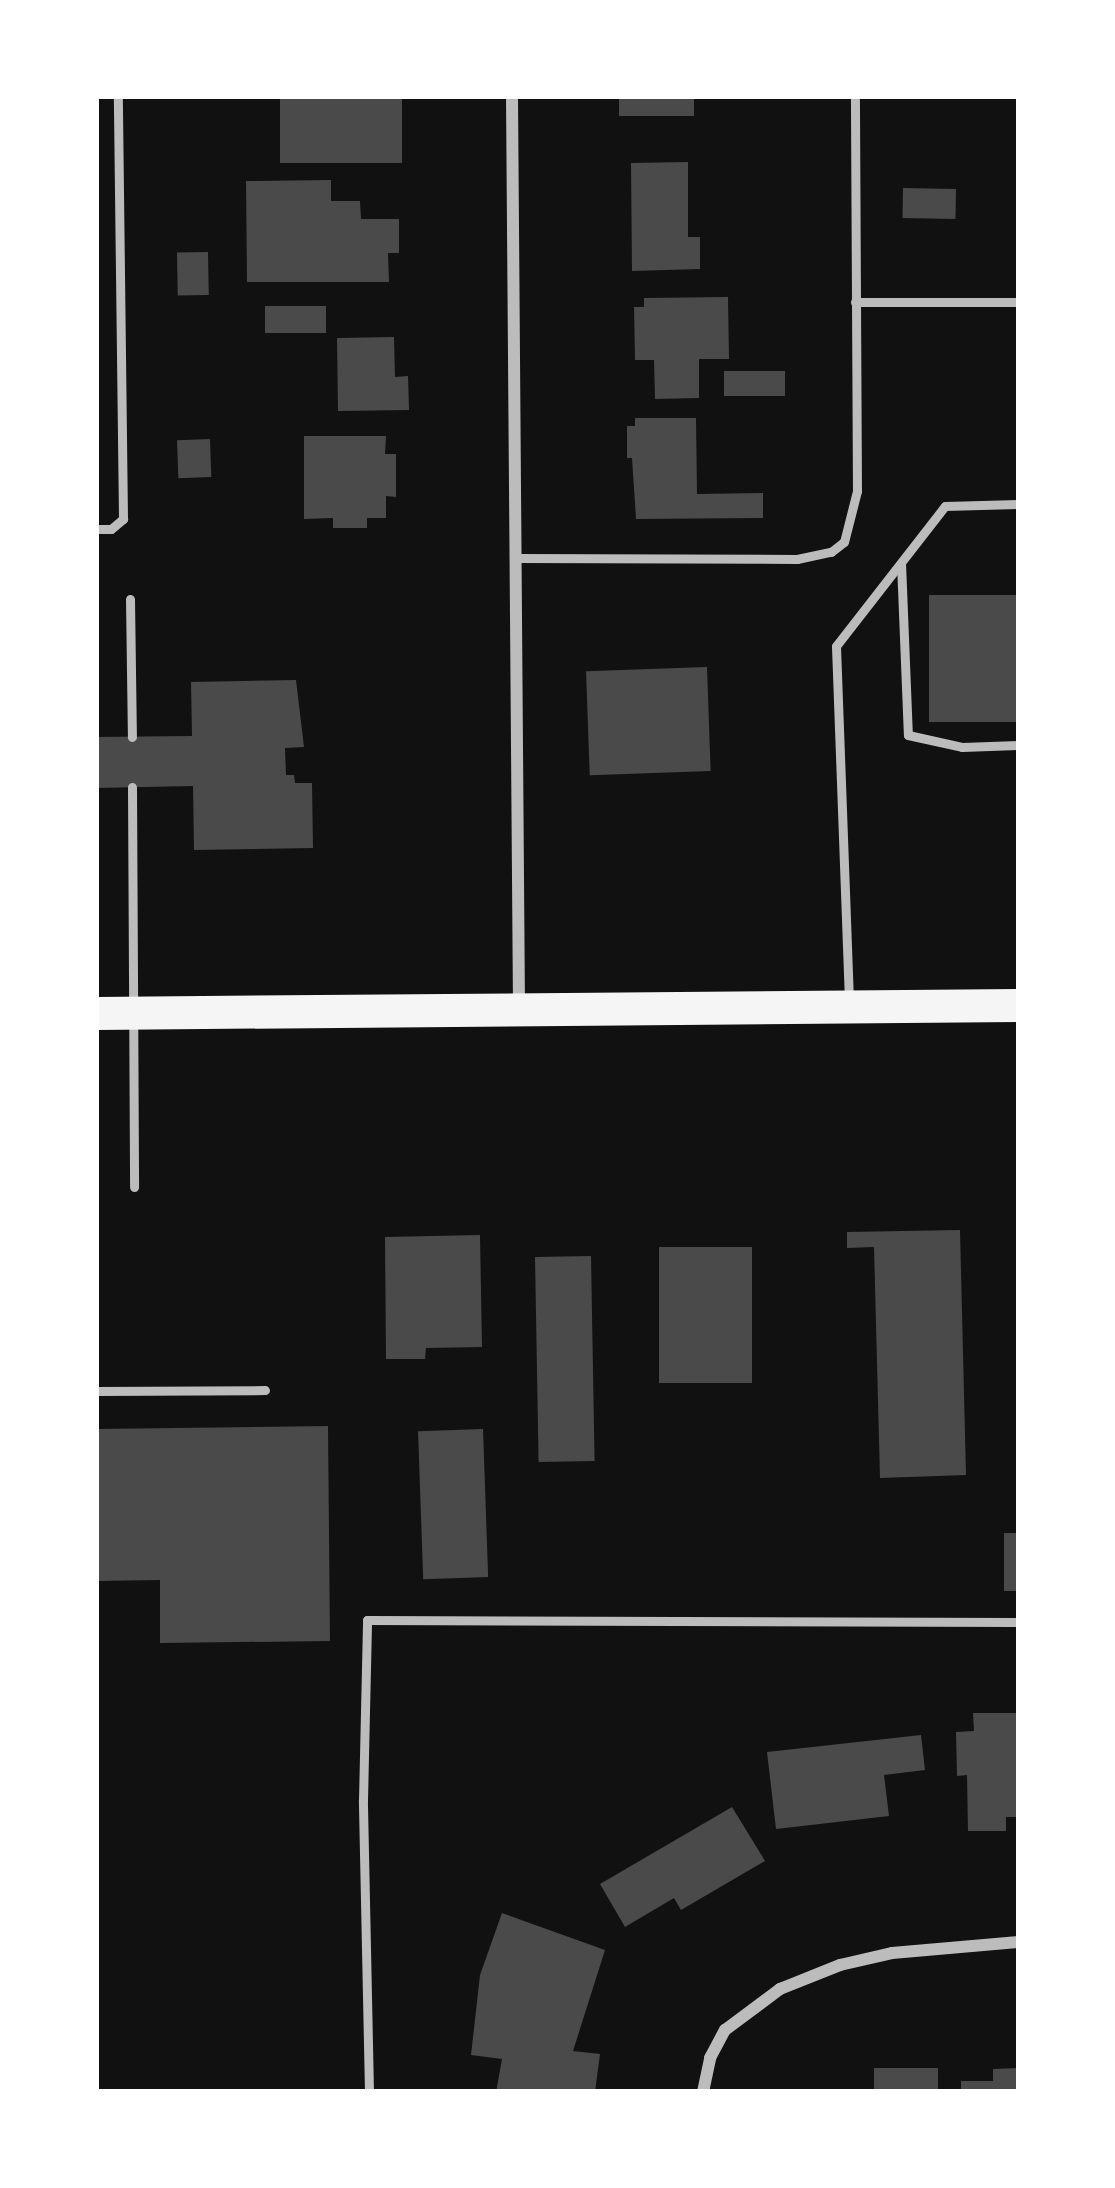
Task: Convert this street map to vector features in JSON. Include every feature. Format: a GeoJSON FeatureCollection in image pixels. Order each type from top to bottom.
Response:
{"type":"FeatureCollection","features":[{"type":"Feature","properties":{"kind":"highway"},"geometry":{"type":"LineString","coordinates":[[96,1013],[1019,1005]]}},
{"type":"Feature","properties":{"kind":"street"},"geometry":{"type":"LineString","coordinates":[[512,96],[519,1010]]}},
{"type":"Feature","properties":{"kind":"street"},"geometry":{"type":"LineString","coordinates":[[703,2092],[710,2058],[725,2030],[744,2011],[780,1989],[840,1965],[892,1953],[1019,1942]]}},
{"type":"Feature","properties":{"kind":"lane"},"geometry":{"type":"LineString","coordinates":[[96,529],[111,529],[123,520],[118,96]]}},
{"type":"Feature","properties":{"kind":"lane"},"geometry":{"type":"LineString","coordinates":[[515,558],[797,559],[831,552],[844,542],[857,491],[855,96]]}},
{"type":"Feature","properties":{"kind":"lane"},"geometry":{"type":"LineString","coordinates":[[854,302],[1019,302]]}},
{"type":"Feature","properties":{"kind":"lane"},"geometry":{"type":"LineString","coordinates":[[849,1006],[836,646],[945,506],[1019,504]]}},
{"type":"Feature","properties":{"kind":"lane"},"geometry":{"type":"LineString","coordinates":[[901,563],[908,735],[962,747],[1019,745]]}},
{"type":"Feature","properties":{"kind":"lane"},"geometry":{"type":"LineString","coordinates":[[130,599],[132,737]]}},
{"type":"Feature","properties":{"kind":"lane"},"geometry":{"type":"LineString","coordinates":[[133,787],[134,1187]]}},
{"type":"Feature","properties":{"kind":"lane"},"geometry":{"type":"LineString","coordinates":[[96,1391],[265,1390]]}},
{"type":"Feature","properties":{"kind":"lane"},"geometry":{"type":"LineString","coordinates":[[369,2092],[363,1800],[367,1621],[1019,1622]]}},
{"type":"Feature","properties":{"kind":"building"},"geometry":{"type":"Polygon","coordinates":[[[280,96],[402,96],[402,163],[280,163],[280,96]]]}},
{"type":"Feature","properties":{"kind":"building"},"geometry":{"type":"Polygon","coordinates":[[[619,96],[694,96],[694,116],[619,116],[619,96]]]}},
{"type":"Feature","properties":{"kind":"building"},"geometry":{"type":"Polygon","coordinates":[[[688,162],[688,237],[700,237],[700,269],[632,271],[631,163],[688,162]]]}},
{"type":"Feature","properties":{"kind":"building"},"geometry":{"type":"Polygon","coordinates":[[[331,180],[331,201],[360,201],[361,219],[399,219],[399,253],[388,253],[389,282],[247,282],[246,181],[331,180]]]}},
{"type":"Feature","properties":{"kind":"building"},"geometry":{"type":"Polygon","coordinates":[[[903,188],[956,189],[955,219],[902,218],[903,188]]]}},
{"type":"Feature","properties":{"kind":"building"},"geometry":{"type":"Polygon","coordinates":[[[208,252],[209,295],[178,296],[177,253],[208,252]]]}},
{"type":"Feature","properties":{"kind":"building"},"geometry":{"type":"Polygon","coordinates":[[[728,297],[729,359],[699,359],[699,398],[655,399],[654,360],[635,360],[634,307],[644,307],[644,298],[728,297]]]}},
{"type":"Feature","properties":{"kind":"building"},"geometry":{"type":"Polygon","coordinates":[[[265,306],[326,306],[326,333],[265,333],[265,306]]]}},
{"type":"Feature","properties":{"kind":"building"},"geometry":{"type":"Polygon","coordinates":[[[394,337],[395,377],[408,376],[409,410],[338,411],[337,338],[394,337]]]}},
{"type":"Feature","properties":{"kind":"building"},"geometry":{"type":"Polygon","coordinates":[[[724,371],[785,371],[785,396],[724,396],[724,371]]]}},
{"type":"Feature","properties":{"kind":"building"},"geometry":{"type":"Polygon","coordinates":[[[635,418],[696,418],[697,494],[763,493],[763,518],[636,519],[632,458],[627,458],[627,426],[635,426],[635,418]]]}},
{"type":"Feature","properties":{"kind":"building"},"geometry":{"type":"Polygon","coordinates":[[[304,436],[386,436],[385,454],[396,454],[396,497],[386,496],[386,518],[367,518],[367,528],[333,528],[333,518],[304,519],[304,436]]]}},
{"type":"Feature","properties":{"kind":"building"},"geometry":{"type":"Polygon","coordinates":[[[210,439],[211,477],[178,478],[177,440],[210,439]]]}},
{"type":"Feature","properties":{"kind":"building"},"geometry":{"type":"Polygon","coordinates":[[[929,595],[1019,595],[1019,722],[929,722],[929,595]]]}},
{"type":"Feature","properties":{"kind":"building"},"geometry":{"type":"Polygon","coordinates":[[[707,667],[711,771],[590,775],[586,671],[707,667]]]}},
{"type":"Feature","properties":{"kind":"building"},"geometry":{"type":"Polygon","coordinates":[[[296,680],[304,747],[285,748],[286,775],[294,775],[295,783],[312,783],[313,848],[194,850],[193,786],[96,788],[96,737],[192,736],[191,682],[296,680]]]}},
{"type":"Feature","properties":{"kind":"building"},"geometry":{"type":"Polygon","coordinates":[[[960,1230],[966,1475],[880,1478],[874,1247],[847,1248],[847,1232],[960,1230]]]}},
{"type":"Feature","properties":{"kind":"building"},"geometry":{"type":"Polygon","coordinates":[[[480,1235],[482,1347],[426,1348],[425,1359],[386,1359],[385,1237],[480,1235]]]}},
{"type":"Feature","properties":{"kind":"building"},"geometry":{"type":"Polygon","coordinates":[[[659,1247],[752,1247],[752,1383],[659,1383],[659,1247]]]}},
{"type":"Feature","properties":{"kind":"building"},"geometry":{"type":"Polygon","coordinates":[[[591,1256],[595,1461],[539,1462],[535,1257],[591,1256]]]}},
{"type":"Feature","properties":{"kind":"building"},"geometry":{"type":"Polygon","coordinates":[[[328,1426],[330,1641],[160,1643],[160,1580],[96,1581],[96,1429],[328,1426]]]}},
{"type":"Feature","properties":{"kind":"building"},"geometry":{"type":"Polygon","coordinates":[[[483,1429],[488,1577],[423,1579],[418,1431],[483,1429]]]}},
{"type":"Feature","properties":{"kind":"building"},"geometry":{"type":"Polygon","coordinates":[[[1004,1533],[1019,1533],[1019,1591],[1004,1591],[1004,1533]]]}},
{"type":"Feature","properties":{"kind":"building"},"geometry":{"type":"Polygon","coordinates":[[[973,1713],[1019,1713],[1019,1817],[1006,1817],[1006,1831],[968,1831],[967,1775],[957,1776],[956,1732],[974,1731],[973,1713]]]}},
{"type":"Feature","properties":{"kind":"building"},"geometry":{"type":"Polygon","coordinates":[[[921,1735],[925,1770],[884,1775],[889,1816],[776,1829],[767,1752],[921,1735]]]}},
{"type":"Feature","properties":{"kind":"building"},"geometry":{"type":"Polygon","coordinates":[[[732,1807],[765,1861],[681,1910],[674,1898],[625,1927],[600,1884],[732,1807]]]}},
{"type":"Feature","properties":{"kind":"building"},"geometry":{"type":"Polygon","coordinates":[[[502,1913],[605,1950],[573,2051],[600,2054],[595,2092],[496,2092],[502,2059],[471,2055],[480,1975],[502,1913]]]}},
{"type":"Feature","properties":{"kind":"building"},"geometry":{"type":"Polygon","coordinates":[[[874,2068],[938,2068],[938,2092],[874,2092],[874,2068]]]}},
{"type":"Feature","properties":{"kind":"building"},"geometry":{"type":"Polygon","coordinates":[[[1019,2068],[1019,2092],[961,2092],[961,2081],[993,2081],[993,2069],[1019,2068]]]}}]}
